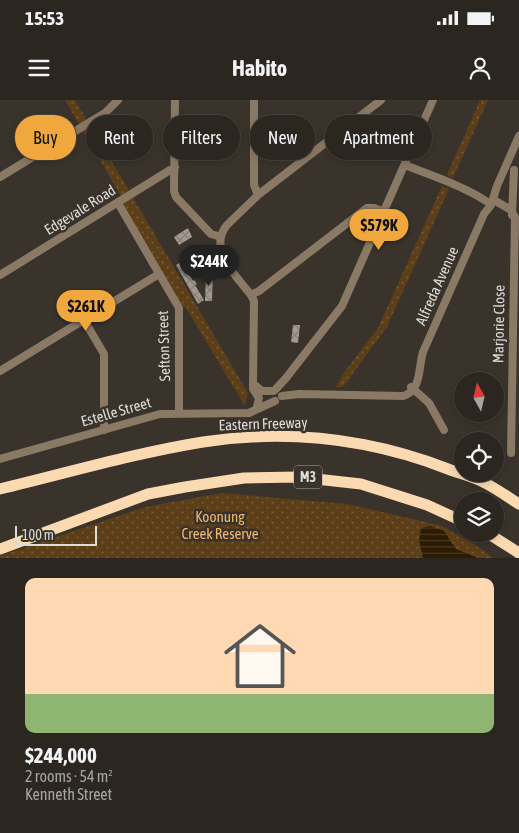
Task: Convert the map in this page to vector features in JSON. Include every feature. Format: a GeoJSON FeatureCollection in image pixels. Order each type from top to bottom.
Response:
{"type":"FeatureCollection","features":[{"type":"Feature","properties":{"kind":"highway","name":"Eastern Freeway"},"geometry":{"type":"LineString","coordinates":[[0,489],[162,450],[204,442],[239,438],[321,438],[375,445],[433,463],[486,483],[519,504]]}},
{"type":"Feature","properties":{"kind":"highway","name":"M3"},"geometry":{"type":"LineString","coordinates":[[0,549],[148,494],[244,478],[298,477],[361,484],[427,505],[454,517]]}},
{"type":"Feature","properties":{"kind":"highway"},"geometry":{"type":"LineString","coordinates":[[502,542],[519,553]]}},
{"type":"Feature","properties":{"kind":"street"},"geometry":{"type":"LineString","coordinates":[[0,177],[105,113],[118,100]]}},
{"type":"Feature","properties":{"kind":"street"},"geometry":{"type":"LineString","coordinates":[[175,100],[174,191],[178,200],[211,234],[221,237]]}},
{"type":"Feature","properties":{"kind":"street"},"geometry":{"type":"LineString","coordinates":[[254,100],[254,185],[258,195]]}},
{"type":"Feature","properties":{"kind":"street"},"geometry":{"type":"LineString","coordinates":[[257,406],[260,400],[253,389],[254,307],[251,295],[223,258],[221,237],[223,230],[258,195],[380,100]]}},
{"type":"Feature","properties":{"kind":"street"},"geometry":{"type":"LineString","coordinates":[[278,394],[286,380],[342,306],[433,100]]}},
{"type":"Feature","properties":{"kind":"street","name":"Alfreda Avenue"},"geometry":{"type":"LineString","coordinates":[[412,388],[424,352],[519,136]]}},
{"type":"Feature","properties":{"kind":"street"},"geometry":{"type":"LineString","coordinates":[[406,163],[509,209]]}},
{"type":"Feature","properties":{"kind":"street","name":"Edgevale Road"},"geometry":{"type":"LineString","coordinates":[[0,275],[175,167]]}},
{"type":"Feature","properties":{"kind":"street","name":"Marjorie Close"},"geometry":{"type":"LineString","coordinates":[[511,453],[513,225],[509,209],[514,200],[514,170]]}},
{"type":"Feature","properties":{"kind":"street","name":"Sefton Street"},"geometry":{"type":"LineString","coordinates":[[118,203],[180,310],[179,414]]}},
{"type":"Feature","properties":{"kind":"street"},"geometry":{"type":"LineString","coordinates":[[251,295],[259,291],[367,208],[374,208],[384,212]]}},
{"type":"Feature","properties":{"kind":"street"},"geometry":{"type":"LineString","coordinates":[[0,371],[159,274]]}},
{"type":"Feature","properties":{"kind":"street"},"geometry":{"type":"LineString","coordinates":[[84,320],[104,354],[104,430]]}},
{"type":"Feature","properties":{"kind":"street"},"geometry":{"type":"LineString","coordinates":[[254,379],[260,390],[278,394]]}},
{"type":"Feature","properties":{"kind":"street"},"geometry":{"type":"LineString","coordinates":[[278,394],[286,380]]}},
{"type":"Feature","properties":{"kind":"street"},"geometry":{"type":"LineString","coordinates":[[412,388],[429,403],[444,430]]}},
{"type":"Feature","properties":{"kind":"street","name":"Estelle Street"},"geometry":{"type":"LineString","coordinates":[[242,413],[278,394],[389,395],[412,388]]}},
{"type":"Feature","properties":{"kind":"street"},"geometry":{"type":"LineString","coordinates":[[257,393],[278,394]]}},
{"type":"Feature","properties":{"kind":"street","name":"Estelle Street"},"geometry":{"type":"LineString","coordinates":[[0,459],[160,414],[252,412],[278,394]]}},
{"type":"Feature","properties":{"kind":"green space"},"geometry":{"type":"Polygon","coordinates":[[[65,100],[75,100],[86,118],[86,136],[76,119],[76,115],[74,115],[65,100]]]}},
{"type":"Feature","properties":{"kind":"green space"},"geometry":{"type":"Polygon","coordinates":[[[480,100],[488,100],[453,178],[447,175],[480,100]]]}},
{"type":"Feature","properties":{"kind":"green space"},"geometry":{"type":"Polygon","coordinates":[[[100,160],[111,160],[248,393],[245,406],[186,308],[181,304],[124,207],[125,203],[100,160]]]}},
{"type":"Feature","properties":{"kind":"green space"},"geometry":{"type":"Polygon","coordinates":[[[442,186],[449,189],[387,327],[343,387],[336,387],[343,374],[378,328],[442,186]]]}},
{"type":"Feature","properties":{"kind":"green space","name":"Koonung Creek Reserve"},"geometry":{"type":"Polygon","coordinates":[[[221,493],[347,504],[442,526],[454,533],[454,542],[470,542],[494,558],[0,558],[0,556],[145,507],[221,493]]]}},
{"type":"Feature","properties":{"kind":"shaded area"},"geometry":{"type":"Polygon","coordinates":[[[430,526],[444,531],[456,549],[478,558],[423,558],[419,540],[421,528],[430,526]]]}},
{"type":"Feature","properties":{"kind":"building"},"geometry":{"type":"Polygon","coordinates":[[[188,228],[192,237],[179,245],[174,237],[188,228]]]}},
{"type":"Feature","properties":{"kind":"building"},"geometry":{"type":"Polygon","coordinates":[[[200,255],[204,269],[198,272],[191,260],[200,255]]]}},
{"type":"Feature","properties":{"kind":"building"},"geometry":{"type":"Polygon","coordinates":[[[183,261],[187,266],[185,268],[197,284],[195,285],[204,300],[198,304],[176,265],[183,261]]]}},
{"type":"Feature","properties":{"kind":"building"},"geometry":{"type":"Polygon","coordinates":[[[206,272],[213,272],[212,301],[205,301],[206,272]]]}},
{"type":"Feature","properties":{"kind":"building"},"geometry":{"type":"Polygon","coordinates":[[[293,325],[300,325],[298,343],[291,342],[293,325]]]}}]}
